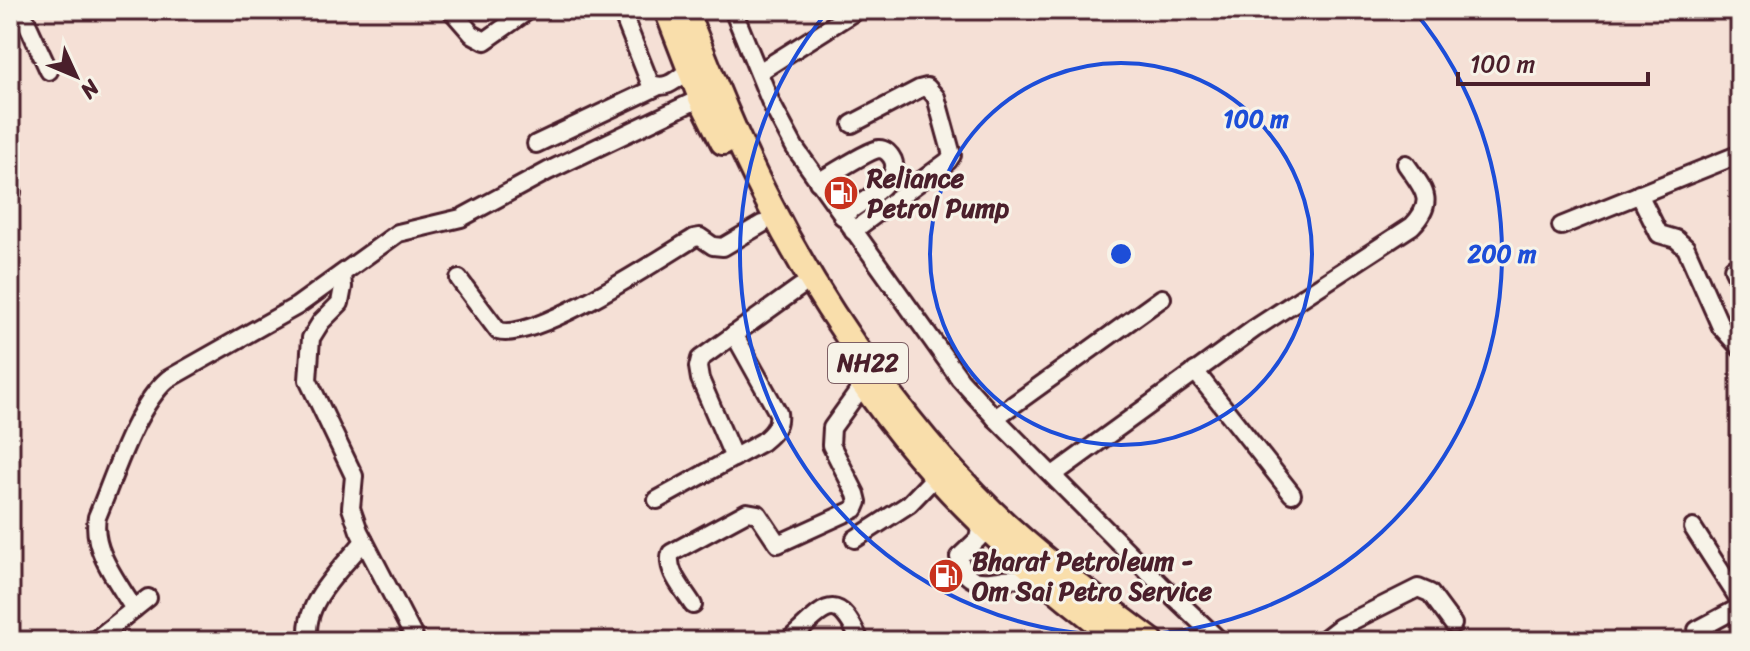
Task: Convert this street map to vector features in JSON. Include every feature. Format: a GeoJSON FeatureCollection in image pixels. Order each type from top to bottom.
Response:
{"type":"FeatureCollection","features":[{"type":"Feature","properties":{"kind":"highway","name":"NH22"},"geometry":{"type":"LineString","coordinates":[[667,10],[701,98],[762,224],[863,385],[935,477],[981,524],[1044,580],[1122,641]]}},
{"type":"Feature","properties":{"kind":"highway","name":"NH22"},"geometry":{"type":"LineString","coordinates":[[685,10],[731,124],[771,208],[812,280],[870,366],[946,463],[999,518],[1080,587],[1151,641]]}},
{"type":"Feature","properties":{"kind":"street"},"geometry":{"type":"LineString","coordinates":[[21,10],[49,71]]}},
{"type":"Feature","properties":{"kind":"street"},"geometry":{"type":"LineString","coordinates":[[451,10],[472,34],[485,41],[529,10]]}},
{"type":"Feature","properties":{"kind":"street"},"geometry":{"type":"LineString","coordinates":[[621,10],[650,83],[657,87]]}},
{"type":"Feature","properties":{"kind":"street"},"geometry":{"type":"LineString","coordinates":[[733,10],[780,121],[818,182],[960,379],[995,418],[1220,641]]}},
{"type":"Feature","properties":{"kind":"street"},"geometry":{"type":"LineString","coordinates":[[759,72],[857,10]]}},
{"type":"Feature","properties":{"kind":"street"},"geometry":{"type":"LineString","coordinates":[[536,144],[657,87],[666,87],[690,69]]}},
{"type":"Feature","properties":{"kind":"street"},"geometry":{"type":"LineString","coordinates":[[852,124],[927,87],[936,97],[952,155],[853,231]]}},
{"type":"Feature","properties":{"kind":"street"},"geometry":{"type":"LineString","coordinates":[[134,609],[100,549],[95,526],[149,400],[168,379],[297,306],[398,233],[461,218],[548,171],[701,98]]}},
{"type":"Feature","properties":{"kind":"street"},"geometry":{"type":"LineString","coordinates":[[818,182],[875,150],[887,152],[892,157],[895,164],[893,175],[887,183],[842,216]]}},
{"type":"Feature","properties":{"kind":"street"},"geometry":{"type":"LineString","coordinates":[[1561,226],[1740,154]]}},
{"type":"Feature","properties":{"kind":"street"},"geometry":{"type":"LineString","coordinates":[[1053,475],[1254,329],[1412,226],[1424,214],[1427,200],[1406,164]]}},
{"type":"Feature","properties":{"kind":"street"},"geometry":{"type":"LineString","coordinates":[[1639,194],[1659,234],[1676,239],[1686,248],[1721,327],[1740,348]]}},
{"type":"Feature","properties":{"kind":"street"},"geometry":{"type":"LineString","coordinates":[[459,279],[498,331],[517,332],[565,313],[694,238],[700,237],[713,246],[723,247],[762,224]]}},
{"type":"Feature","properties":{"kind":"street"},"geometry":{"type":"LineString","coordinates":[[342,274],[340,303],[321,322],[311,338],[308,380],[354,476],[351,508],[364,541],[416,641]]}},
{"type":"Feature","properties":{"kind":"street"},"geometry":{"type":"LineString","coordinates":[[734,458],[700,379],[700,359],[800,287]]}},
{"type":"Feature","properties":{"kind":"street"},"geometry":{"type":"LineString","coordinates":[[995,418],[1162,298]]}},
{"type":"Feature","properties":{"kind":"street"},"geometry":{"type":"LineString","coordinates":[[657,500],[770,437],[779,421],[775,405],[734,334]]}},
{"type":"Feature","properties":{"kind":"street"},"geometry":{"type":"LineString","coordinates":[[1195,371],[1292,494]]}},
{"type":"Feature","properties":{"kind":"street"},"geometry":{"type":"LineString","coordinates":[[693,605],[671,569],[668,557],[671,553],[747,512],[758,514],[778,544],[855,509],[858,502],[856,494],[829,437],[832,428],[863,385]]}},
{"type":"Feature","properties":{"kind":"street"},"geometry":{"type":"LineString","coordinates":[[855,539],[899,512],[935,477]]}},
{"type":"Feature","properties":{"kind":"street"},"geometry":{"type":"LineString","coordinates":[[981,524],[978,539],[959,557],[961,569],[974,580],[989,584],[1006,579],[1044,580]]}},
{"type":"Feature","properties":{"kind":"street"},"geometry":{"type":"LineString","coordinates":[[1693,528],[1740,604],[1697,630]]}},
{"type":"Feature","properties":{"kind":"street"},"geometry":{"type":"LineString","coordinates":[[309,641],[312,609],[364,541]]}},
{"type":"Feature","properties":{"kind":"street"},"geometry":{"type":"LineString","coordinates":[[1322,641],[1340,627],[1418,588],[1430,593],[1453,624]]}},
{"type":"Feature","properties":{"kind":"street"},"geometry":{"type":"LineString","coordinates":[[94,641],[148,598]]}},
{"type":"Feature","properties":{"kind":"street"},"geometry":{"type":"LineString","coordinates":[[788,641],[825,609],[833,607],[847,614],[860,641]]}},
{"type":"Feature","properties":{"kind":"place","name":"Reliance Petrol Pump"},"geometry":{"type":"Point","coordinates":[841,193]}},
{"type":"Feature","properties":{"kind":"place","name":"Bharat Petroleum - Om Sai Petro Service"},"geometry":{"type":"Point","coordinates":[946,576]}}]}
